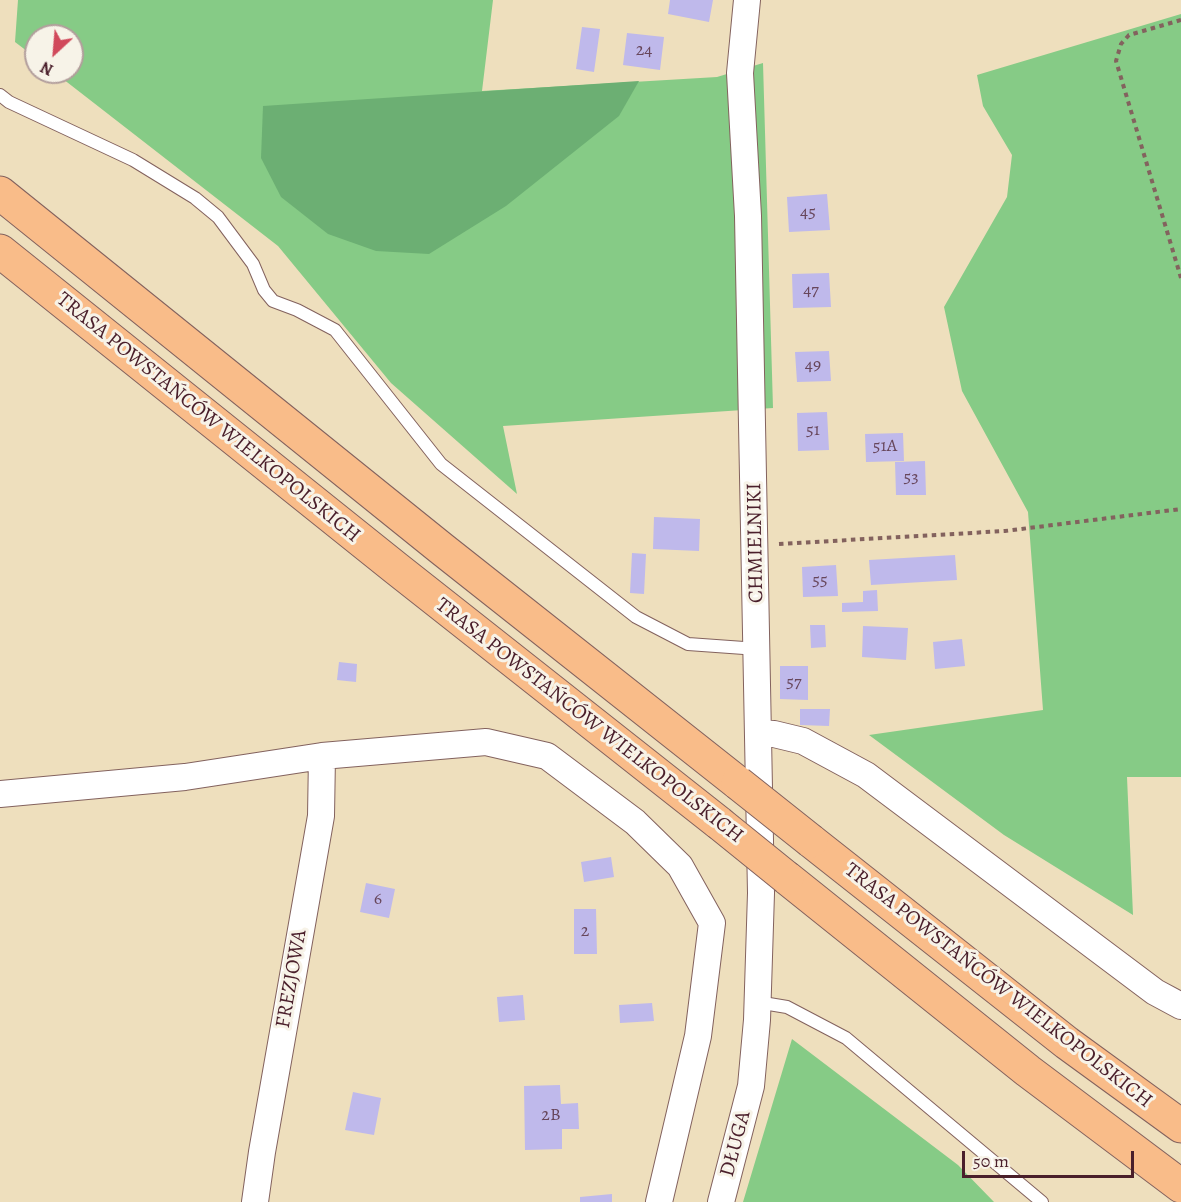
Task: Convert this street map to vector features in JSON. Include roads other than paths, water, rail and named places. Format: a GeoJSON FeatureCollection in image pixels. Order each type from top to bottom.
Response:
{"type":"FeatureCollection","features":[{"type":"Feature","properties":{"kind":"highway","name":"TRASA POWSTAŃCÓW WIELKOPOLSKICH"},"geometry":{"type":"LineString","coordinates":[[0,193],[442,549],[811,841],[1067,1043],[1181,1126]]}},
{"type":"Feature","properties":{"kind":"highway","name":"TRASA POWSTAŃCÓW WIELKOPOLSKICH"},"geometry":{"type":"LineString","coordinates":[[0,251],[1028,1071],[1181,1186]]}},
{"type":"Feature","properties":{"kind":"street","name":"CHMIELNIKI"},"geometry":{"type":"LineString","coordinates":[[747,0],[740,73],[748,216],[761,893],[751,1086]]}},
{"type":"Feature","properties":{"kind":"street"},"geometry":{"type":"LineString","coordinates":[[759,733],[803,741],[866,775],[1155,992],[1181,1006]]}},
{"type":"Feature","properties":{"kind":"street"},"geometry":{"type":"LineString","coordinates":[[0,794],[185,777],[322,756],[486,742],[547,756],[634,822],[680,866],[712,923],[698,1036],[659,1202]]}},
{"type":"Feature","properties":{"kind":"street","name":"FREZJOWA"},"geometry":{"type":"LineString","coordinates":[[255,1202],[321,816],[322,756]]}},
{"type":"Feature","properties":{"kind":"street","name":"DŁUGA"},"geometry":{"type":"LineString","coordinates":[[720,1202],[751,1086]]}},
{"type":"Feature","properties":{"kind":"lane"},"geometry":{"type":"LineString","coordinates":[[0,95],[9,102],[133,160],[195,198],[218,217],[253,264],[264,290],[273,302],[297,310],[335,330],[441,464],[636,617],[688,644],[758,650]]}},
{"type":"Feature","properties":{"kind":"lane"},"geometry":{"type":"LineString","coordinates":[[757,1002],[787,1007],[846,1038],[1042,1202]]}}]}
